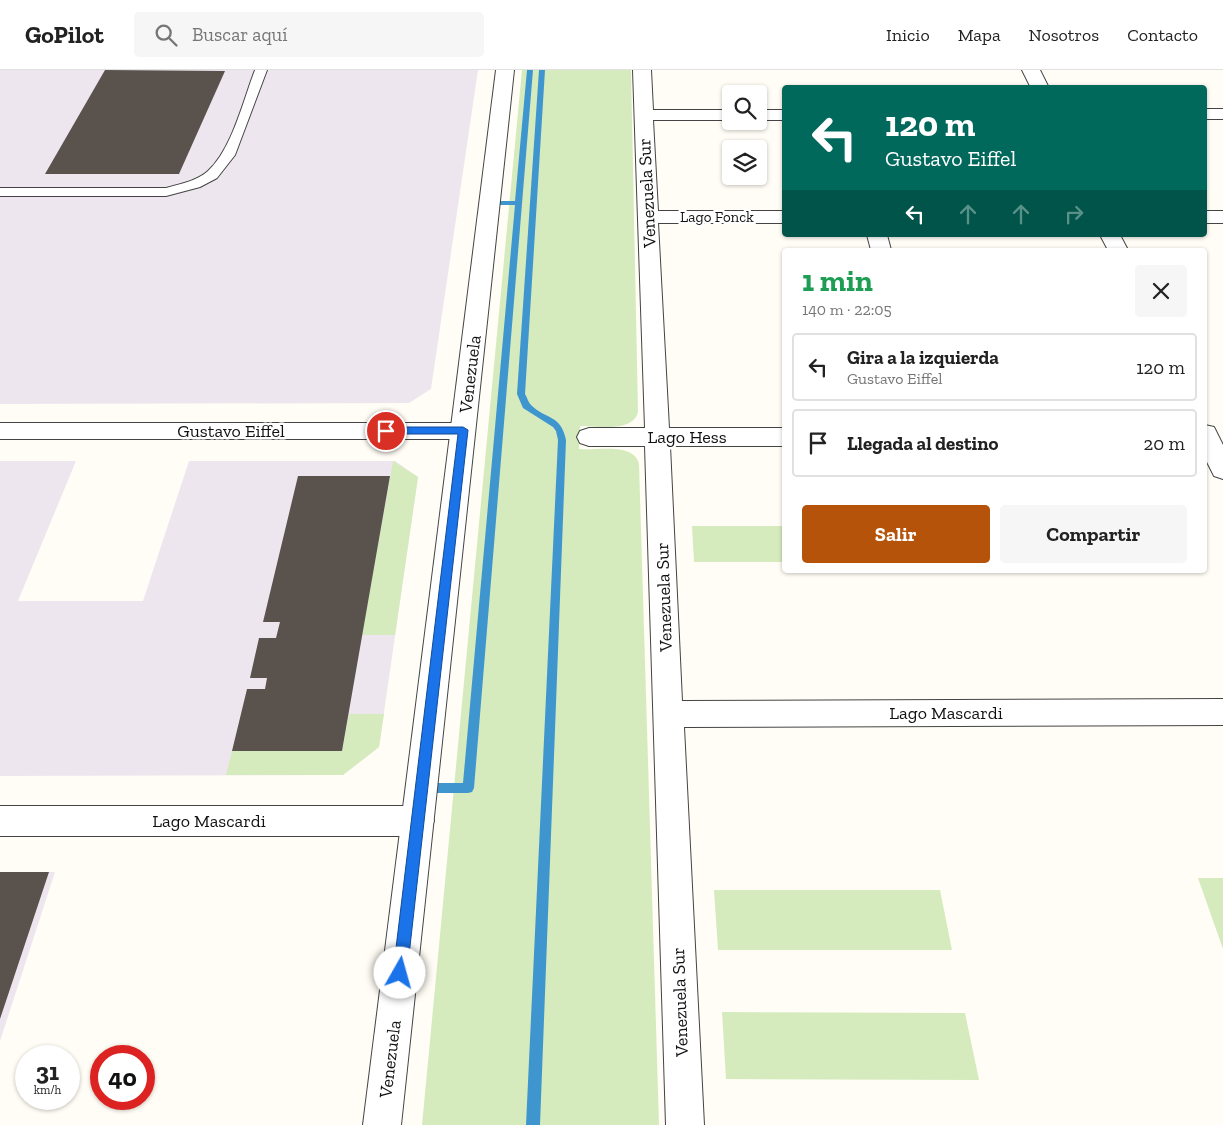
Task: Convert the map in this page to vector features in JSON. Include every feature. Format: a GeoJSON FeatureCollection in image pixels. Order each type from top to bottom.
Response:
{"type":"FeatureCollection","features":[{"type":"Feature","properties":{"kind":"street","name":"Venezuela"},"geometry":{"type":"LineString","coordinates":[[382,1125],[505,70]]}},
{"type":"Feature","properties":{"kind":"street","name":"Venezuela Sur"},"geometry":{"type":"LineString","coordinates":[[642,70],[685,1125]]}},
{"type":"Feature","properties":{"kind":"street"},"geometry":{"type":"LineString","coordinates":[[1031,70],[1038,85]]}},
{"type":"Feature","properties":{"kind":"street"},"geometry":{"type":"LineString","coordinates":[[767,114],[782,114]]}},
{"type":"Feature","properties":{"kind":"street"},"geometry":{"type":"LineString","coordinates":[[1207,114],[1223,114]]}},
{"type":"Feature","properties":{"kind":"street"},"geometry":{"type":"LineString","coordinates":[[644,115],[722,115]]}},
{"type":"Feature","properties":{"kind":"street","name":"Lago Fonck"},"geometry":{"type":"LineString","coordinates":[[648,217],[782,217]]}},
{"type":"Feature","properties":{"kind":"street"},"geometry":{"type":"LineString","coordinates":[[1207,218],[1223,218]]}},
{"type":"Feature","properties":{"kind":"street","name":"Gustavo Eiffel"},"geometry":{"type":"LineString","coordinates":[[0,431],[463,430]]}},
{"type":"Feature","properties":{"kind":"street"},"geometry":{"type":"LineString","coordinates":[[1210,436],[1223,470]]}},
{"type":"Feature","properties":{"kind":"street","name":"Lago Hess"},"geometry":{"type":"LineString","coordinates":[[589,437],[782,437]]}},
{"type":"Feature","properties":{"kind":"street","name":"Lago Mascardi"},"geometry":{"type":"LineString","coordinates":[[668,714],[1223,712]]}},
{"type":"Feature","properties":{"kind":"street","name":"Lago Mascardi"},"geometry":{"type":"LineString","coordinates":[[0,821],[418,820]]}},
{"type":"Feature","properties":{"kind":"lane"},"geometry":{"type":"LineString","coordinates":[[0,192],[157,192],[176,191],[195,184],[212,174],[229,155],[261,70]]}},
{"type":"Feature","properties":{"kind":"shaded area"},"geometry":{"type":"Polygon","coordinates":[[[0,70],[478,70],[431,389],[409,403],[0,404],[0,70]]]}},
{"type":"Feature","properties":{"kind":"shaded area"},"geometry":{"type":"Polygon","coordinates":[[[0,461],[76,461],[18,601],[143,601],[189,461],[395,461],[418,477],[379,747],[343,775],[0,776],[0,461]]]}},
{"type":"Feature","properties":{"kind":"shaded area"},"geometry":{"type":"Polygon","coordinates":[[[0,872],[55,872],[0,1041],[0,872]]]}},
{"type":"Feature","properties":{"kind":"green space"},"geometry":{"type":"Polygon","coordinates":[[[522,70],[631,70],[638,412],[635,419],[622,426],[580,426],[579,449],[622,450],[636,457],[639,464],[659,1125],[422,1125],[522,70]]]}},
{"type":"Feature","properties":{"kind":"green space"},"geometry":{"type":"Polygon","coordinates":[[[393,461],[418,477],[395,635],[362,635],[393,461]]]}},
{"type":"Feature","properties":{"kind":"green space"},"geometry":{"type":"Polygon","coordinates":[[[692,526],[782,526],[782,562],[694,562],[692,526]]]}},
{"type":"Feature","properties":{"kind":"green space"},"geometry":{"type":"Polygon","coordinates":[[[349,714],[384,714],[379,747],[343,775],[226,775],[232,751],[342,751],[349,714]]]}},
{"type":"Feature","properties":{"kind":"green space"},"geometry":{"type":"Polygon","coordinates":[[[1198,878],[1223,878],[1223,949],[1198,878]]]}},
{"type":"Feature","properties":{"kind":"green space"},"geometry":{"type":"Polygon","coordinates":[[[714,890],[940,890],[952,950],[718,950],[714,890]]]}},
{"type":"Feature","properties":{"kind":"green space"},"geometry":{"type":"Polygon","coordinates":[[[722,1012],[965,1013],[979,1080],[726,1079],[722,1012]]]}},
{"type":"Feature","properties":{"kind":"building"},"geometry":{"type":"Polygon","coordinates":[[[105,70],[225,71],[179,174],[45,174],[105,70]]]}},
{"type":"Feature","properties":{"kind":"building"},"geometry":{"type":"Polygon","coordinates":[[[298,476],[390,476],[342,751],[232,751],[247,689],[265,689],[267,678],[250,678],[259,638],[276,638],[280,622],[263,622],[298,476]]]}},
{"type":"Feature","properties":{"kind":"building"},"geometry":{"type":"Polygon","coordinates":[[[0,872],[49,872],[0,1019],[0,872]]]}},
{"type":"Feature","properties":{"kind":"waterway"},"geometry":{"type":"LineString","coordinates":[[519,203],[530,70]]}},
{"type":"Feature","properties":{"kind":"waterway"},"geometry":{"type":"LineString","coordinates":[[533,1125],[562,440],[560,430],[556,425],[526,406],[521,394],[542,70]]}},
{"type":"Feature","properties":{"kind":"waterway"},"geometry":{"type":"LineString","coordinates":[[489,203],[519,203]]}},
{"type":"Feature","properties":{"kind":"waterway"},"geometry":{"type":"LineString","coordinates":[[425,788],[468,788],[519,203]]}},
{"type":"Feature","properties":{"kind":"route"},"geometry":{"type":"LineString","coordinates":[[386,431],[463,430],[400,973]]}}]}
